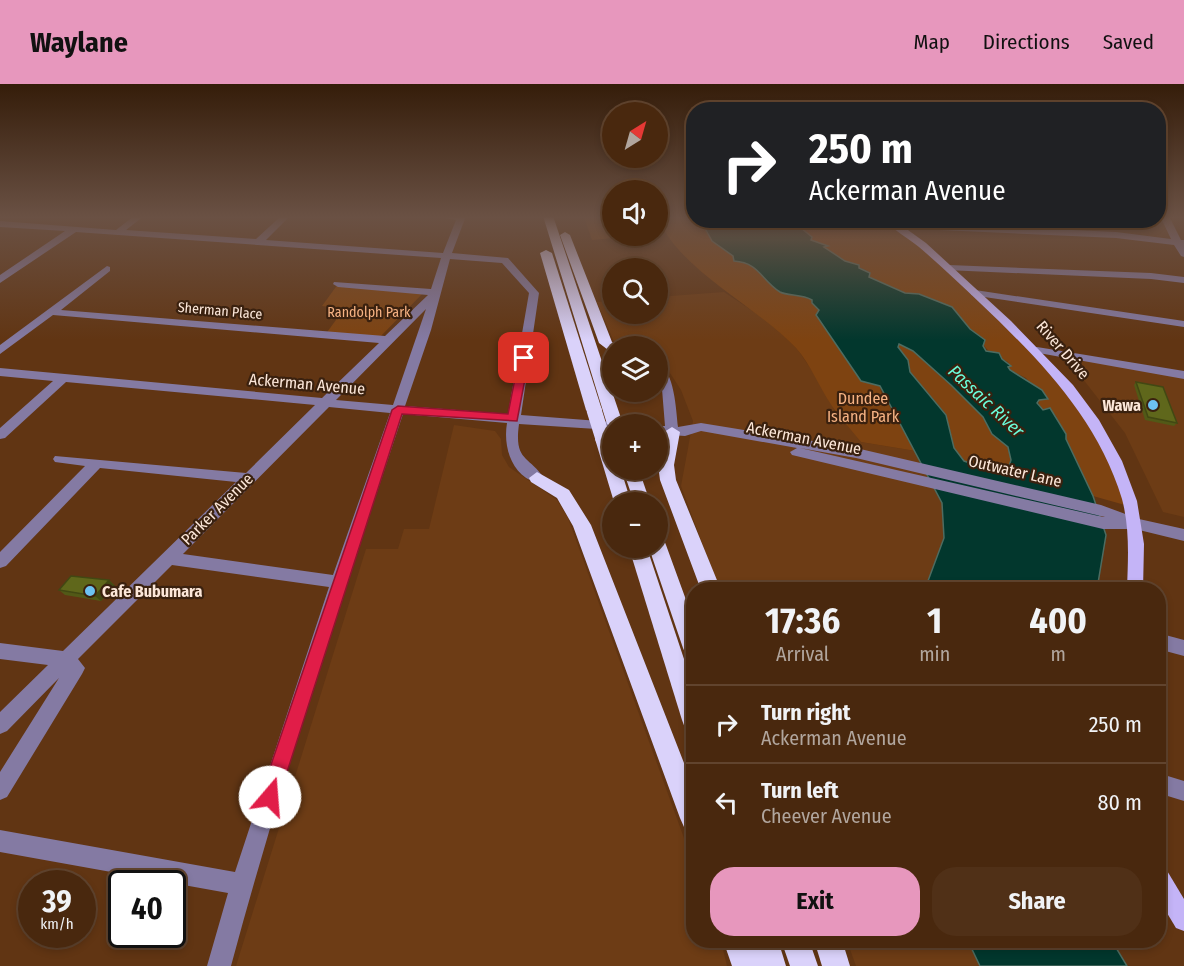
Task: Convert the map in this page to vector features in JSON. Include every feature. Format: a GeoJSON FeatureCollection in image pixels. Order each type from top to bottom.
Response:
{"type":"FeatureCollection","features":[{"type":"Feature","properties":{"kind":"highway"},"geometry":{"type":"LineString","coordinates":[[548,257],[562,311],[594,410],[602,418]]}},
{"type":"Feature","properties":{"kind":"highway"},"geometry":{"type":"LineString","coordinates":[[560,257],[607,414]]}},
{"type":"Feature","properties":{"kind":"highway"},"geometry":{"type":"LineString","coordinates":[[573,257],[603,336]]}},
{"type":"Feature","properties":{"kind":"highway"},"geometry":{"type":"LineString","coordinates":[[671,431],[666,465],[668,480],[708,582]]}},
{"type":"Feature","properties":{"kind":"highway"},"geometry":{"type":"LineString","coordinates":[[537,478],[563,494],[582,525],[686,800]]}},
{"type":"Feature","properties":{"kind":"highway"},"geometry":{"type":"LineString","coordinates":[[641,558],[686,698]]}},
{"type":"Feature","properties":{"kind":"highway"},"geometry":{"type":"LineString","coordinates":[[662,558],[686,628]]}},
{"type":"Feature","properties":{"kind":"highway"},"geometry":{"type":"LineString","coordinates":[[740,948],[746,966]]}},
{"type":"Feature","properties":{"kind":"highway"},"geometry":{"type":"LineString","coordinates":[[766,948],[772,966]]}},
{"type":"Feature","properties":{"kind":"highway"},"geometry":{"type":"LineString","coordinates":[[798,948],[804,966]]}},
{"type":"Feature","properties":{"kind":"highway"},"geometry":{"type":"LineString","coordinates":[[831,948],[837,966]]}},
{"type":"Feature","properties":{"kind":"main road","name":"River Drive"},"geometry":{"type":"LineString","coordinates":[[935,257],[975,292],[1057,371],[1095,426],[1128,493],[1136,524],[1138,556],[1136,582]]}},
{"type":"Feature","properties":{"kind":"main road"},"geometry":{"type":"LineString","coordinates":[[1169,887],[1184,920]]}},
{"type":"Feature","properties":{"kind":"street"},"geometry":{"type":"LineString","coordinates":[[0,280],[34,257]]}},
{"type":"Feature","properties":{"kind":"street"},"geometry":{"type":"LineString","coordinates":[[219,966],[242,884],[339,582],[398,410],[446,257]]}},
{"type":"Feature","properties":{"kind":"street"},"geometry":{"type":"LineString","coordinates":[[463,257],[505,260],[534,293],[511,435],[513,454],[518,462],[537,478]]}},
{"type":"Feature","properties":{"kind":"street"},"geometry":{"type":"LineString","coordinates":[[949,268],[1151,276],[1184,280]]}},
{"type":"Feature","properties":{"kind":"street"},"geometry":{"type":"LineString","coordinates":[[0,351],[107,269]]}},
{"type":"Feature","properties":{"kind":"street"},"geometry":{"type":"LineString","coordinates":[[339,284],[436,293]]}},
{"type":"Feature","properties":{"kind":"street"},"geometry":{"type":"LineString","coordinates":[[975,292],[1184,324]]}},
{"type":"Feature","properties":{"kind":"street","name":"Parker Avenue"},"geometry":{"type":"LineString","coordinates":[[0,725],[64,659],[436,293]]}},
{"type":"Feature","properties":{"kind":"street","name":"Sherman Place"},"geometry":{"type":"LineString","coordinates":[[50,312],[387,340]]}},
{"type":"Feature","properties":{"kind":"street"},"geometry":{"type":"LineString","coordinates":[[1037,350],[1184,375]]}},
{"type":"Feature","properties":{"kind":"street","name":"Ackerman Avenue"},"geometry":{"type":"LineString","coordinates":[[0,372],[398,410],[602,424]]}},
{"type":"Feature","properties":{"kind":"street"},"geometry":{"type":"LineString","coordinates":[[0,435],[63,378]]}},
{"type":"Feature","properties":{"kind":"street"},"geometry":{"type":"LineString","coordinates":[[668,389],[671,431]]}},
{"type":"Feature","properties":{"kind":"street","name":"Ackerman Avenue"},"geometry":{"type":"LineString","coordinates":[[671,431],[703,438],[882,465]]}},
{"type":"Feature","properties":{"kind":"street"},"geometry":{"type":"LineString","coordinates":[[60,459],[248,478]]}},
{"type":"Feature","properties":{"kind":"street"},"geometry":{"type":"LineString","coordinates":[[0,562],[96,463]]}},
{"type":"Feature","properties":{"kind":"street","name":"Outwater Lane"},"geometry":{"type":"LineString","coordinates":[[882,465],[1184,535]]}},
{"type":"Feature","properties":{"kind":"street"},"geometry":{"type":"LineString","coordinates":[[167,558],[339,582]]}},
{"type":"Feature","properties":{"kind":"street"},"geometry":{"type":"LineString","coordinates":[[1166,643],[1184,648]]}},
{"type":"Feature","properties":{"kind":"street"},"geometry":{"type":"LineString","coordinates":[[0,651],[64,659],[76,668],[0,790]]}},
{"type":"Feature","properties":{"kind":"street"},"geometry":{"type":"LineString","coordinates":[[1166,785],[1184,791]]}},
{"type":"Feature","properties":{"kind":"street"},"geometry":{"type":"LineString","coordinates":[[0,841],[242,884]]}},
{"type":"Feature","properties":{"kind":"shaded area"},"geometry":{"type":"Polygon","coordinates":[[[724,292],[774,325],[798,350],[861,442],[916,451],[942,503],[944,538],[928,582],[716,582],[681,486],[693,421],[681,390],[668,370],[668,336],[611,336],[606,324],[668,324],[668,296],[724,292]]]}},
{"type":"Feature","properties":{"kind":"shaded area"},"geometry":{"type":"Polygon","coordinates":[[[597,302],[602,302],[602,314],[597,302]]]}},
{"type":"Feature","properties":{"kind":"shaded area"},"geometry":{"type":"Polygon","coordinates":[[[1065,356],[1184,376],[1184,517],[1163,512],[1125,433],[1065,356]]]}},
{"type":"Feature","properties":{"kind":"shaded area"},"geometry":{"type":"Polygon","coordinates":[[[454,425],[495,431],[501,439],[502,455],[509,467],[557,500],[568,518],[686,844],[686,948],[723,948],[727,966],[236,966],[366,549],[398,549],[404,529],[429,529],[454,425]]]}},
{"type":"Feature","properties":{"kind":"shaded area"},"geometry":{"type":"Polygon","coordinates":[[[850,948],[971,948],[980,966],[856,966],[850,948]]]}},
{"type":"Feature","properties":{"kind":"green space","name":"Dundee Island Park"},"geometry":{"type":"Polygon","coordinates":[[[686,257],[740,257],[787,294],[798,293],[812,300],[819,310],[816,314],[821,322],[871,382],[880,386],[881,392],[916,451],[861,442],[832,406],[796,348],[780,332],[686,257]]]}},
{"type":"Feature","properties":{"kind":"green space"},"geometry":{"type":"Polygon","coordinates":[[[839,257],[932,257],[1037,350],[1091,419],[1132,507],[1093,496],[1056,416],[1050,409],[1043,410],[1039,406],[1039,400],[1044,399],[1026,378],[1010,370],[1008,362],[994,355],[984,346],[982,338],[970,329],[952,307],[919,294],[904,293],[868,276],[870,272],[839,257]]]}},
{"type":"Feature","properties":{"kind":"green space","name":"Randolph Park"},"geometry":{"type":"Polygon","coordinates":[[[338,284],[424,292],[378,339],[325,335],[344,309],[322,306],[338,284]]]}},
{"type":"Feature","properties":{"kind":"green space","name":"Dundee Island Park"},"geometry":{"type":"Polygon","coordinates":[[[900,344],[913,351],[951,385],[983,417],[992,434],[1008,447],[1011,460],[1007,473],[1003,474],[964,461],[954,448],[946,414],[910,372],[908,360],[897,347],[900,344]]]}},
{"type":"Feature","properties":{"kind":"water","name":"Passaic River"},"geometry":{"type":"Polygon","coordinates":[[[733,257],[839,257],[859,265],[859,268],[870,273],[869,277],[905,293],[919,294],[952,307],[970,329],[985,340],[983,346],[986,351],[999,353],[1002,359],[1011,366],[1008,367],[1010,370],[1042,390],[1048,399],[1039,400],[1037,403],[1043,410],[1050,408],[1066,434],[1066,439],[1093,496],[1106,535],[1098,582],[928,582],[944,538],[942,503],[880,386],[861,381],[816,315],[819,310],[812,300],[780,292],[755,268],[743,262],[734,261],[733,257]],[[899,344],[898,347],[908,360],[910,372],[946,415],[954,448],[964,461],[1003,474],[1007,473],[1011,460],[1008,447],[992,434],[983,417],[913,351],[899,344]]]}},
{"type":"Feature","properties":{"kind":"water"},"geometry":{"type":"Polygon","coordinates":[[[971,948],[1116,948],[1127,966],[980,966],[971,948]]]}},
{"type":"Feature","properties":{"kind":"building","name":"Wawa"},"geometry":{"type":"Polygon","coordinates":[[[1136,382],[1163,387],[1177,423],[1148,417],[1136,382]]]}},
{"type":"Feature","properties":{"kind":"building"},"geometry":{"type":"Polygon","coordinates":[[[71,576],[109,580],[95,596],[59,590],[71,576]]]}},
{"type":"Feature","properties":{"kind":"place","name":"Wawa"},"geometry":{"type":"Point","coordinates":[1153,405]}},
{"type":"Feature","properties":{"kind":"place","name":"Cafe Bubumara"},"geometry":{"type":"Point","coordinates":[90,591]}},
{"type":"Feature","properties":{"kind":"route"},"geometry":{"type":"LineString","coordinates":[[270,797],[339,582],[398,410],[513,418],[524,358]]}}]}
